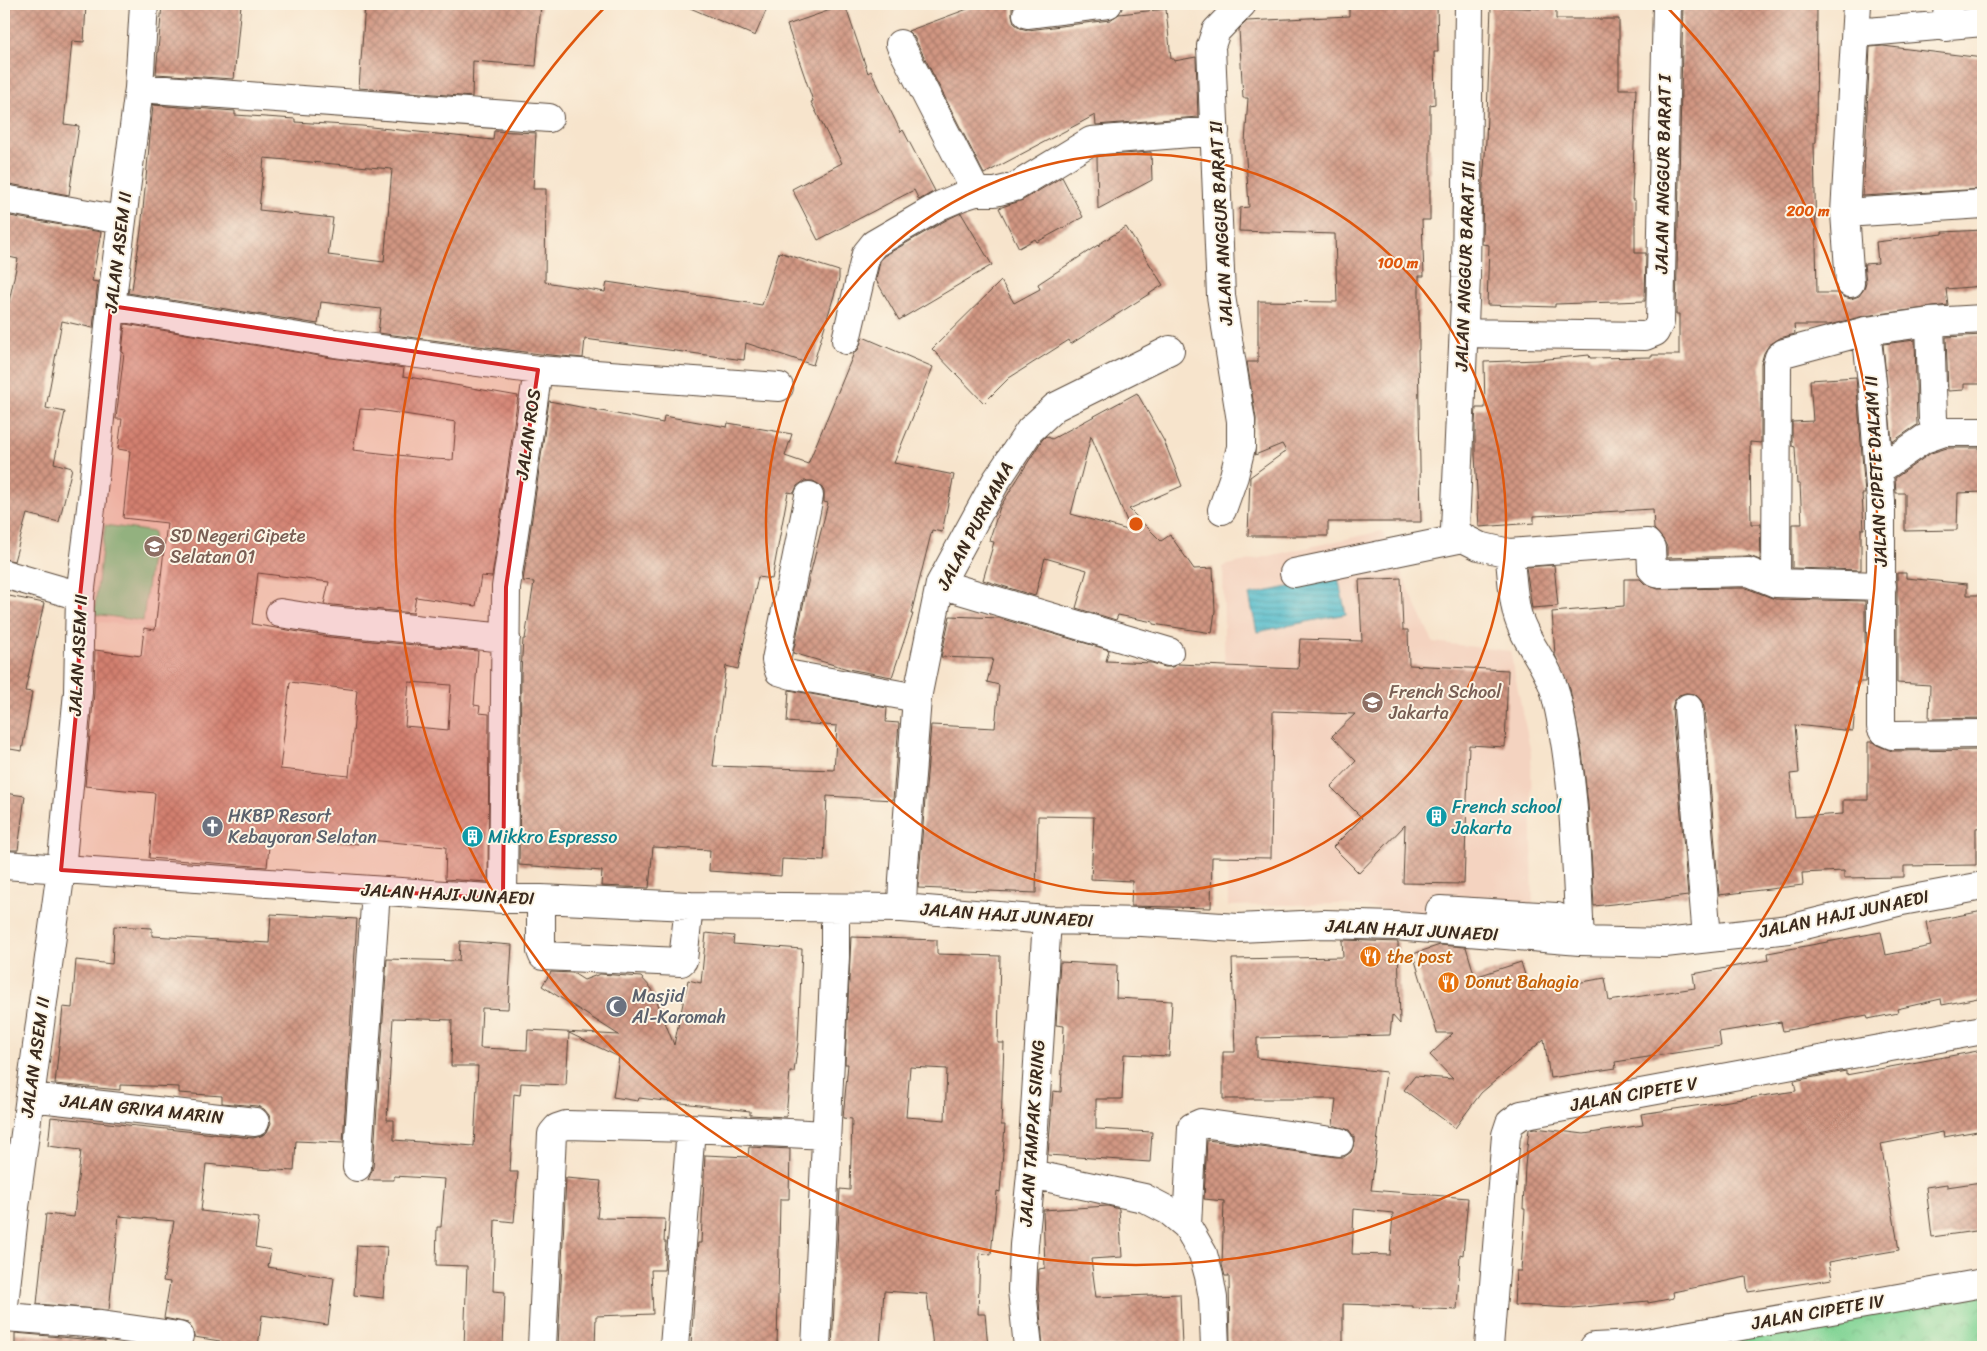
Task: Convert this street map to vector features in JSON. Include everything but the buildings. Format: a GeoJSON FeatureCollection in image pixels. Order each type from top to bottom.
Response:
{"type":"FeatureCollection","features":[{"type":"Feature","properties":{"kind":"street","name":"JALAN ASEM II"},"geometry":{"type":"LineString","coordinates":[[4,1305],[61,870],[78,692],[80,596],[92,500],[111,306],[139,88],[144,4]]}},
{"type":"Feature","properties":{"kind":"street"},"geometry":{"type":"LineString","coordinates":[[1027,14],[1108,4]]}},
{"type":"Feature","properties":{"kind":"street","name":"JALAN ANGGUR BARAT II"},"geometry":{"type":"LineString","coordinates":[[1222,510],[1234,476],[1241,447],[1241,421],[1221,296],[1211,46],[1216,31],[1242,4]]}},
{"type":"Feature","properties":{"kind":"street","name":"JALAN ANGGUR BARAT III"},"geometry":{"type":"LineString","coordinates":[[1459,534],[1466,278],[1469,4]]}},
{"type":"Feature","properties":{"kind":"street","name":"JALAN ANGGUR BARAT I"},"geometry":{"type":"LineString","coordinates":[[1464,333],[1645,336],[1654,332],[1660,322],[1667,4]]}},
{"type":"Feature","properties":{"kind":"street"},"geometry":{"type":"LineString","coordinates":[[1850,283],[1845,213],[1857,4]]}},
{"type":"Feature","properties":{"kind":"street"},"geometry":{"type":"LineString","coordinates":[[1856,33],[1947,15],[1983,22]]}},
{"type":"Feature","properties":{"kind":"street"},"geometry":{"type":"LineString","coordinates":[[900,44],[976,192]]}},
{"type":"Feature","properties":{"kind":"street"},"geometry":{"type":"LineString","coordinates":[[139,88],[549,118]]}},
{"type":"Feature","properties":{"kind":"street"},"geometry":{"type":"LineString","coordinates":[[846,340],[866,254],[874,244],[941,205],[976,192],[995,192],[1015,187],[1091,141],[1215,131]]}},
{"type":"Feature","properties":{"kind":"street"},"geometry":{"type":"LineString","coordinates":[[4,199],[121,220]]}},
{"type":"Feature","properties":{"kind":"street"},"geometry":{"type":"LineString","coordinates":[[1845,213],[1983,204]]}},
{"type":"Feature","properties":{"kind":"street","name":"JALAN ROS"},"geometry":{"type":"LineString","coordinates":[[111,306],[335,343],[538,370],[506,587],[503,899]]}},
{"type":"Feature","properties":{"kind":"street"},"geometry":{"type":"LineString","coordinates":[[1776,583],[1777,364],[1779,358],[1784,353],[1866,332],[1930,322],[1983,319]]}},
{"type":"Feature","properties":{"kind":"street"},"geometry":{"type":"LineString","coordinates":[[1930,322],[1933,418],[1936,430],[1944,432],[1983,432]]}},
{"type":"Feature","properties":{"kind":"street","name":"JALAN CIPETE DALAM II"},"geometry":{"type":"LineString","coordinates":[[1509,553],[1647,542],[1651,548],[1652,569],[1656,573],[1749,572],[1776,583],[1882,586],[1879,470],[1866,332]]}},
{"type":"Feature","properties":{"kind":"street","name":"JALAN PURNAMA"},"geometry":{"type":"LineString","coordinates":[[902,908],[902,880],[917,698],[940,584],[996,481],[1030,430],[1055,407],[1170,350]]}},
{"type":"Feature","properties":{"kind":"street"},"geometry":{"type":"LineString","coordinates":[[538,370],[779,387]]}},
{"type":"Feature","properties":{"kind":"street"},"geometry":{"type":"LineString","coordinates":[[1879,470],[1924,438],[1944,432]]}},
{"type":"Feature","properties":{"kind":"street"},"geometry":{"type":"LineString","coordinates":[[809,496],[776,660],[779,671],[917,698]]}},
{"type":"Feature","properties":{"kind":"street"},"geometry":{"type":"LineString","coordinates":[[1294,573],[1459,534],[1479,546],[1509,553],[1517,614],[1549,674],[1559,710],[1570,786],[1570,940]]}},
{"type":"Feature","properties":{"kind":"street"},"geometry":{"type":"LineString","coordinates":[[4,574],[80,596]]}},
{"type":"Feature","properties":{"kind":"street"},"geometry":{"type":"LineString","coordinates":[[940,584],[1169,652]]}},
{"type":"Feature","properties":{"kind":"street"},"geometry":{"type":"LineString","coordinates":[[1882,586],[1880,722],[1883,731],[1892,735],[1983,734]]}},
{"type":"Feature","properties":{"kind":"street"},"geometry":{"type":"LineString","coordinates":[[280,613],[332,621],[506,638]]}},
{"type":"Feature","properties":{"kind":"street"},"geometry":{"type":"LineString","coordinates":[[1688,708],[1707,938]]}},
{"type":"Feature","properties":{"kind":"street","name":"JALAN HAJI JUNAEDI"},"geometry":{"type":"LineString","coordinates":[[4,865],[503,899],[689,906],[902,908],[1047,920],[1142,922],[1238,928],[1324,924],[1438,929],[1570,940],[1665,943],[1788,929],[1902,901],[1983,886]]}},
{"type":"Feature","properties":{"kind":"street"},"geometry":{"type":"LineString","coordinates":[[358,1167],[376,890]]}},
{"type":"Feature","properties":{"kind":"street"},"geometry":{"type":"LineString","coordinates":[[541,899],[542,954],[553,956],[682,962],[689,906]]}},
{"type":"Feature","properties":{"kind":"street"},"geometry":{"type":"LineString","coordinates":[[816,1347],[835,956],[835,908]]}},
{"type":"Feature","properties":{"kind":"street","name":"JALAN TAMPAK SIRING"},"geometry":{"type":"LineString","coordinates":[[1028,1347],[1022,1290],[1024,1245],[1031,1174],[1047,920]]}},
{"type":"Feature","properties":{"kind":"street","name":"JALAN CIPETE V"},"geometry":{"type":"LineString","coordinates":[[1489,1347],[1506,1135],[1510,1123],[1521,1115],[1983,1030]]}},
{"type":"Feature","properties":{"kind":"street","name":"JALAN GRIYA MARIN"},"geometry":{"type":"LineString","coordinates":[[30,1097],[255,1122]]}},
{"type":"Feature","properties":{"kind":"street"},"geometry":{"type":"LineString","coordinates":[[1187,1226],[1192,1127],[1196,1124],[1201,1123],[1339,1142]]}},
{"type":"Feature","properties":{"kind":"street"},"geometry":{"type":"LineString","coordinates":[[542,1347],[552,1134],[554,1130],[566,1125],[691,1128],[826,1135]]}},
{"type":"Feature","properties":{"kind":"street"},"geometry":{"type":"LineString","coordinates":[[674,1347],[691,1128]]}},
{"type":"Feature","properties":{"kind":"street"},"geometry":{"type":"LineString","coordinates":[[1031,1174],[1144,1198],[1169,1211],[1187,1226],[1203,1254],[1209,1276],[1213,1298],[1215,1347]]}},
{"type":"Feature","properties":{"kind":"street","name":"JALAN CIPETE IV"},"geometry":{"type":"LineString","coordinates":[[1594,1347],[1643,1346],[1983,1282]]}},
{"type":"Feature","properties":{"kind":"street"},"geometry":{"type":"LineString","coordinates":[[4,1317],[87,1323],[178,1336]]}},
{"type":"Feature","properties":{"kind":"highlighted area"},"geometry":{"type":"Polygon","coordinates":[[[111,306],[538,370],[506,587],[503,899],[61,870],[78,692],[80,596],[111,306]]]}},
{"type":"Feature","properties":{"kind":"shaded area","name":"SD Negeri Cipete Selatan 01"},"geometry":{"type":"Polygon","coordinates":[[[102,459],[224,472],[206,634],[83,620],[102,459]]]}},
{"type":"Feature","properties":{"kind":"shaded area","name":"French School Jakarta"},"geometry":{"type":"Polygon","coordinates":[[[1382,531],[1433,642],[1510,651],[1531,753],[1533,926],[1340,904],[1228,906],[1223,566],[1382,531]]]}},
{"type":"Feature","properties":{"kind":"green space"},"geometry":{"type":"Polygon","coordinates":[[[105,525],[154,532],[143,621],[94,614],[105,525]]]}},
{"type":"Feature","properties":{"kind":"green space"},"geometry":{"type":"Polygon","coordinates":[[[1983,1288],[1983,1347],[1722,1347],[1692,1344],[1983,1288]]]}},
{"type":"Feature","properties":{"kind":"water"},"geometry":{"type":"Polygon","coordinates":[[[1338,577],[1346,614],[1257,632],[1249,595],[1338,577]]]}},
{"type":"Feature","properties":{"kind":"place","name":"SD Negeri Cipete Selatan 01"},"geometry":{"type":"Point","coordinates":[154,546]}},
{"type":"Feature","properties":{"kind":"place","name":"French School Jakarta"},"geometry":{"type":"Point","coordinates":[1373,702]}},
{"type":"Feature","properties":{"kind":"place","name":"French school Jakarta"},"geometry":{"type":"Point","coordinates":[1436,817]}},
{"type":"Feature","properties":{"kind":"place","name":"HKBP Resort Kebayoran Selatan"},"geometry":{"type":"Point","coordinates":[212,826]}},
{"type":"Feature","properties":{"kind":"place","name":"Mikkro Espresso"},"geometry":{"type":"Point","coordinates":[472,837]}},
{"type":"Feature","properties":{"kind":"place","name":"the post"},"geometry":{"type":"Point","coordinates":[1371,957]}},
{"type":"Feature","properties":{"kind":"place","name":"Donut Bahagia"},"geometry":{"type":"Point","coordinates":[1449,982]}},
{"type":"Feature","properties":{"kind":"place","name":"Masjid Al-Karomah"},"geometry":{"type":"Point","coordinates":[616,1006]}}]}
